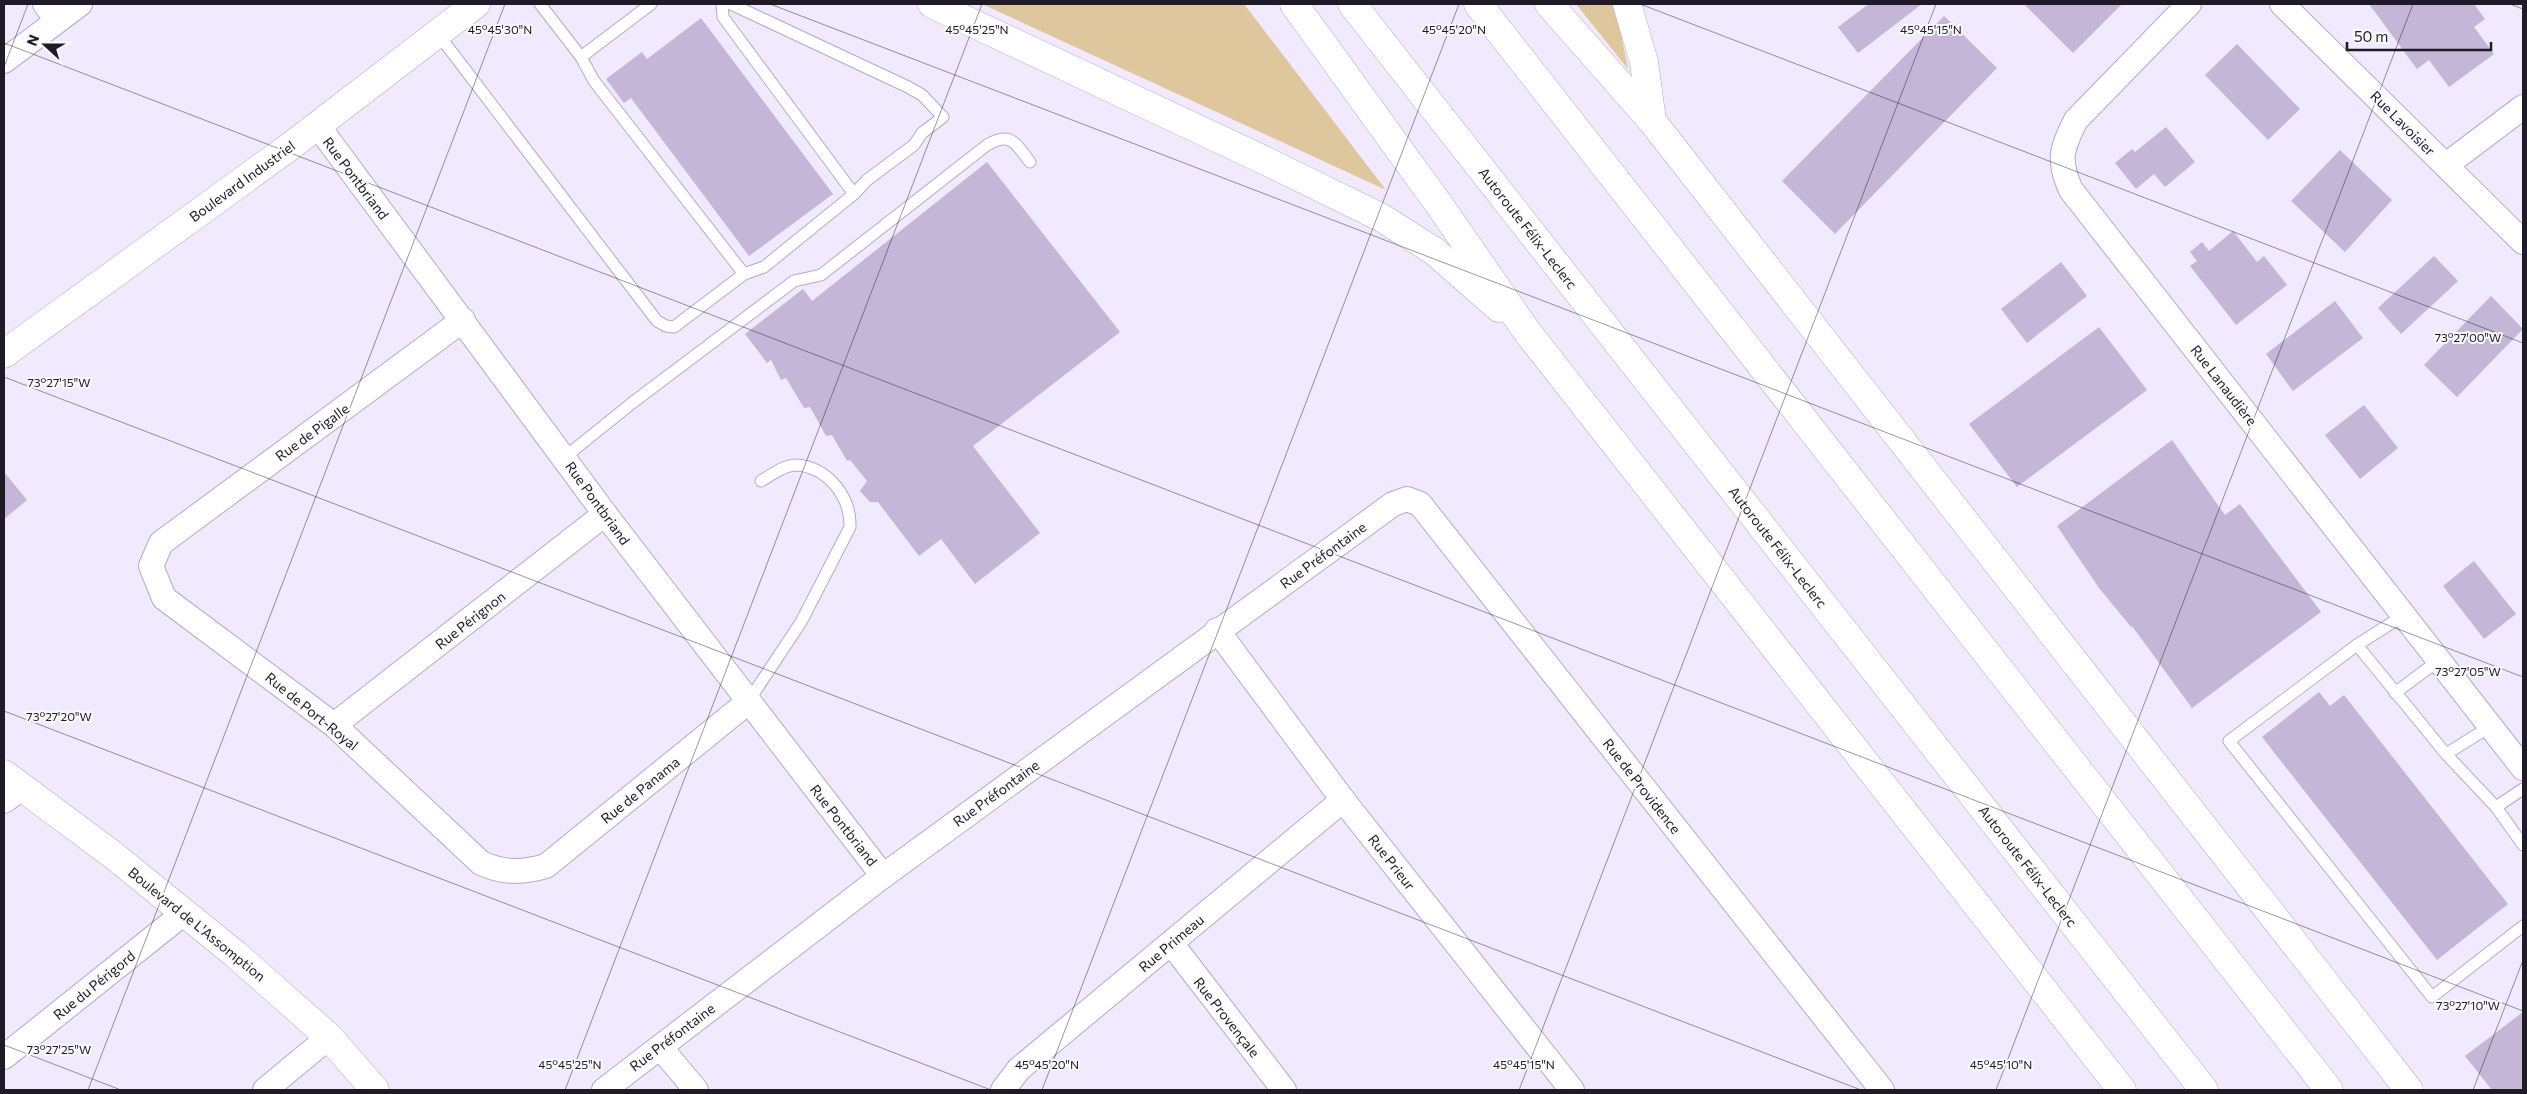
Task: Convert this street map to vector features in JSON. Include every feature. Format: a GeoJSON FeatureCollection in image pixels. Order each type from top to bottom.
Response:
{"type":"FeatureCollection","features":[{"type":"Feature","properties":{"kind":"main road","name":"Boulevard Industriel"},"geometry":{"type":"LineString","coordinates":[[4,352],[318,126],[476,4]]}},
{"type":"Feature","properties":{"kind":"main road"},"geometry":{"type":"LineString","coordinates":[[932,4],[1266,161],[1382,218],[1434,252],[1528,333]]}},
{"type":"Feature","properties":{"kind":"main road"},"geometry":{"type":"LineString","coordinates":[[1294,4],[1445,213],[1528,333],[2122,1090]]}},
{"type":"Feature","properties":{"kind":"main road","name":"Autoroute Félix-Leclerc"},"geometry":{"type":"LineString","coordinates":[[1352,4],[2204,1090]]}},
{"type":"Feature","properties":{"kind":"main road"},"geometry":{"type":"LineString","coordinates":[[1478,4],[2329,1090]]}},
{"type":"Feature","properties":{"kind":"main road"},"geometry":{"type":"LineString","coordinates":[[1549,4],[1652,121],[2409,1090]]}},
{"type":"Feature","properties":{"kind":"main road"},"geometry":{"type":"LineString","coordinates":[[1627,4],[1644,62],[1652,121]]}},
{"type":"Feature","properties":{"kind":"main road","name":"Boulevard de L'Assomption"},"geometry":{"type":"LineString","coordinates":[[10,788],[113,855],[184,913],[329,1037],[375,1090]]}},
{"type":"Feature","properties":{"kind":"street"},"geometry":{"type":"LineString","coordinates":[[4,61],[51,12],[80,4]]}},
{"type":"Feature","properties":{"kind":"street","name":"Rue Lanaudière"},"geometry":{"type":"LineString","coordinates":[[2190,4],[2076,120],[2065,142],[2062,157],[2064,175],[2071,190],[2523,768]]}},
{"type":"Feature","properties":{"kind":"street","name":"Rue Lavoisier"},"geometry":{"type":"LineString","coordinates":[[2282,4],[2523,242]]}},
{"type":"Feature","properties":{"kind":"street"},"geometry":{"type":"LineString","coordinates":[[2446,165],[2523,106]]}},
{"type":"Feature","properties":{"kind":"street","name":"Rue Pontbriand"},"geometry":{"type":"LineString","coordinates":[[318,126],[605,514],[883,876]]}},
{"type":"Feature","properties":{"kind":"street","name":"Rue de Pigalle"},"geometry":{"type":"LineString","coordinates":[[161,543],[463,320]]}},
{"type":"Feature","properties":{"kind":"street","name":"Rue de Providence"},"geometry":{"type":"LineString","coordinates":[[1393,504],[1407,499],[1420,504],[1882,1090]]}},
{"type":"Feature","properties":{"kind":"street","name":"Rue Préfontaine"},"geometry":{"type":"LineString","coordinates":[[604,1090],[883,876],[1217,630],[1393,504]]}},
{"type":"Feature","properties":{"kind":"street","name":"Rue Pérignon"},"geometry":{"type":"LineString","coordinates":[[334,725],[605,514]]}},
{"type":"Feature","properties":{"kind":"street","name":"Rue de Port-Royal"},"geometry":{"type":"LineString","coordinates":[[161,543],[151,566],[164,598],[334,725],[481,862],[499,871],[528,872]]}},
{"type":"Feature","properties":{"kind":"street","name":"Rue Prieur"},"geometry":{"type":"LineString","coordinates":[[1217,630],[1343,800],[1572,1090]]}},
{"type":"Feature","properties":{"kind":"street","name":"Rue de Panama"},"geometry":{"type":"LineString","coordinates":[[528,872],[546,866],[748,702]]}},
{"type":"Feature","properties":{"kind":"street","name":"Rue Primeau"},"geometry":{"type":"LineString","coordinates":[[1003,1090],[1019,1069],[1343,800]]}},
{"type":"Feature","properties":{"kind":"street","name":"Rue du Périgord"},"geometry":{"type":"LineString","coordinates":[[4,1057],[184,913]]}},
{"type":"Feature","properties":{"kind":"street","name":"Rue Provençale"},"geometry":{"type":"LineString","coordinates":[[1170,943],[1284,1090]]}},
{"type":"Feature","properties":{"kind":"street"},"geometry":{"type":"LineString","coordinates":[[265,1090],[329,1037]]}},
{"type":"Feature","properties":{"kind":"street"},"geometry":{"type":"LineString","coordinates":[[660,1047],[696,1090]]}},
{"type":"Feature","properties":{"kind":"lane"},"geometry":{"type":"LineString","coordinates":[[540,4],[581,57],[594,81],[744,274]]}},
{"type":"Feature","properties":{"kind":"lane"},"geometry":{"type":"LineString","coordinates":[[581,57],[651,4]]}},
{"type":"Feature","properties":{"kind":"lane"},"geometry":{"type":"LineString","coordinates":[[722,4],[723,17],[854,194]]}},
{"type":"Feature","properties":{"kind":"lane"},"geometry":{"type":"LineString","coordinates":[[438,34],[657,321],[666,326],[674,327],[744,274],[764,266],[854,194],[867,180],[914,145],[922,133],[943,117],[922,95],[908,87],[731,4]]}},
{"type":"Feature","properties":{"kind":"lane"},"geometry":{"type":"LineString","coordinates":[[565,458],[632,403],[794,281],[821,275],[999,137],[1014,142],[1030,162]]}},
{"type":"Feature","properties":{"kind":"lane"},"geometry":{"type":"LineString","coordinates":[[748,702],[801,622],[850,526],[851,513],[843,493],[823,475],[796,465],[784,468],[761,481]]}},
{"type":"Feature","properties":{"kind":"lane"},"geometry":{"type":"LineString","coordinates":[[2404,615],[2357,645],[2228,741],[2432,997],[2523,926]]}},
{"type":"Feature","properties":{"kind":"lane"},"geometry":{"type":"LineString","coordinates":[[2357,645],[2446,754],[2496,808],[2523,845]]}},
{"type":"Feature","properties":{"kind":"lane"},"geometry":{"type":"LineString","coordinates":[[2395,693],[2439,660]]}},
{"type":"Feature","properties":{"kind":"lane"},"geometry":{"type":"LineString","coordinates":[[2446,754],[2490,726]]}},
{"type":"Feature","properties":{"kind":"lane"},"geometry":{"type":"LineString","coordinates":[[2496,808],[2523,789]]}},
{"type":"Feature","properties":{"kind":"shaded area"},"geometry":{"type":"Polygon","coordinates":[[[982,4],[1244,4],[1386,190],[982,4]]]}},
{"type":"Feature","properties":{"kind":"shaded area"},"geometry":{"type":"Polygon","coordinates":[[[1576,4],[1615,4],[1628,69],[1576,4]]]}},
{"type":"Feature","properties":{"kind":"building"},"geometry":{"type":"Polygon","coordinates":[[[1869,4],[1922,4],[1858,53],[1838,27],[1869,4]]]}},
{"type":"Feature","properties":{"kind":"building"},"geometry":{"type":"Polygon","coordinates":[[[2024,4],[2122,4],[2073,53],[2024,4]]]}},
{"type":"Feature","properties":{"kind":"building"},"geometry":{"type":"Polygon","coordinates":[[[2369,4],[2474,4],[2485,19],[2474,27],[2494,54],[2449,87],[2429,60],[2417,69],[2369,4]]]}},
{"type":"Feature","properties":{"kind":"building"},"geometry":{"type":"Polygon","coordinates":[[[1944,16],[1997,68],[1835,234],[1782,181],[1944,16]]]}},
{"type":"Feature","properties":{"kind":"building"},"geometry":{"type":"Polygon","coordinates":[[[701,18],[833,194],[749,256],[631,98],[624,103],[606,79],[642,52],[647,59],[701,18]]]}},
{"type":"Feature","properties":{"kind":"building"},"geometry":{"type":"Polygon","coordinates":[[[2237,44],[2300,109],[2268,140],[2205,75],[2237,44]]]}},
{"type":"Feature","properties":{"kind":"building"},"geometry":{"type":"Polygon","coordinates":[[[2166,127],[2195,162],[2165,187],[2154,174],[2136,189],[2115,163],[2132,149],[2135,152],[2166,127]]]}},
{"type":"Feature","properties":{"kind":"building"},"geometry":{"type":"Polygon","coordinates":[[[2340,150],[2392,200],[2345,252],[2291,201],[2340,150]]]}},
{"type":"Feature","properties":{"kind":"building"},"geometry":{"type":"Polygon","coordinates":[[[987,162],[1120,332],[973,446],[1040,533],[975,584],[941,539],[919,556],[878,502],[870,502],[860,491],[867,481],[850,460],[847,461],[832,435],[826,436],[810,407],[804,408],[786,378],[781,380],[771,360],[767,363],[745,334],[803,289],[812,301],[987,162]]]}},
{"type":"Feature","properties":{"kind":"building"},"geometry":{"type":"Polygon","coordinates":[[[2233,231],[2257,262],[2264,256],[2287,285],[2236,325],[2190,266],[2197,261],[2190,252],[2202,242],[2209,251],[2233,231]]]}},
{"type":"Feature","properties":{"kind":"building"},"geometry":{"type":"Polygon","coordinates":[[[2434,256],[2458,281],[2401,334],[2378,308],[2434,256]]]}},
{"type":"Feature","properties":{"kind":"building"},"geometry":{"type":"Polygon","coordinates":[[[2061,262],[2087,296],[2027,343],[2001,309],[2061,262]]]}},
{"type":"Feature","properties":{"kind":"building"},"geometry":{"type":"Polygon","coordinates":[[[2491,296],[2523,329],[2457,397],[2424,365],[2491,296]]]}},
{"type":"Feature","properties":{"kind":"building"},"geometry":{"type":"Polygon","coordinates":[[[2335,301],[2363,338],[2293,391],[2266,354],[2335,301]]]}},
{"type":"Feature","properties":{"kind":"building"},"geometry":{"type":"Polygon","coordinates":[[[2099,327],[2147,390],[2017,487],[1969,424],[2099,327]]]}},
{"type":"Feature","properties":{"kind":"building"},"geometry":{"type":"Polygon","coordinates":[[[2364,405],[2398,448],[2360,479],[2325,435],[2364,405]]]}},
{"type":"Feature","properties":{"kind":"building"},"geometry":{"type":"Polygon","coordinates":[[[2172,440],[2225,515],[2240,504],[2321,612],[2192,708],[2132,626],[2099,588],[2057,526],[2172,440]]]}},
{"type":"Feature","properties":{"kind":"building"},"geometry":{"type":"Polygon","coordinates":[[[4,472],[27,500],[4,519],[4,472]]]}},
{"type":"Feature","properties":{"kind":"building"},"geometry":{"type":"Polygon","coordinates":[[[2474,561],[2516,614],[2484,639],[2443,586],[2474,561]]]}},
{"type":"Feature","properties":{"kind":"building"},"geometry":{"type":"Polygon","coordinates":[[[2319,692],[2330,706],[2344,695],[2508,904],[2437,960],[2262,737],[2319,692]]]}},
{"type":"Feature","properties":{"kind":"building"},"geometry":{"type":"Polygon","coordinates":[[[2523,1012],[2523,1090],[2492,1090],[2465,1056],[2523,1012]]]}}]}
